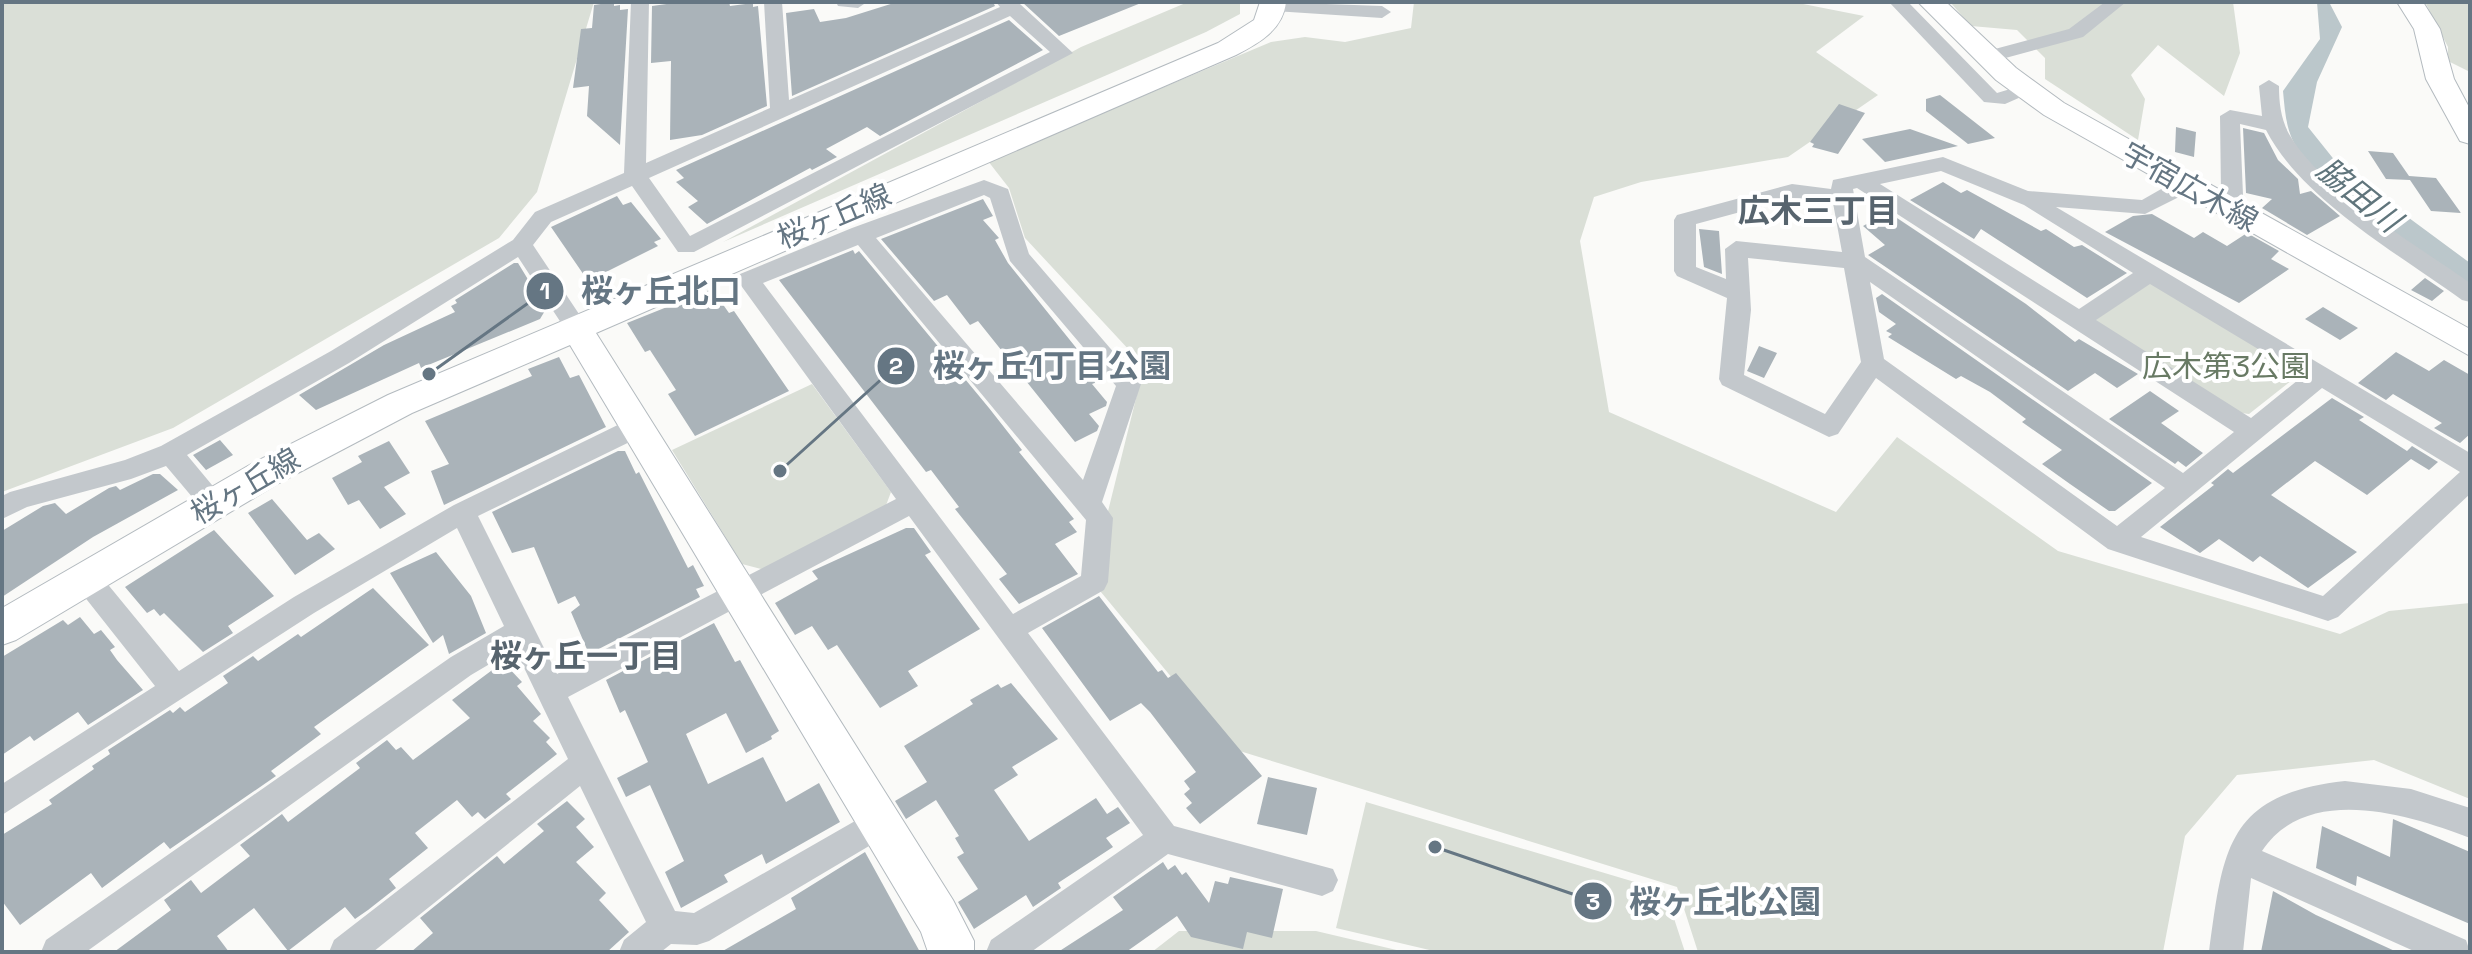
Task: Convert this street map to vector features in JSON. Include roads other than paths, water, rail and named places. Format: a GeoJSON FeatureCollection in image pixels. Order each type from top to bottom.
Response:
{"type":"FeatureCollection","features":[{"type":"Feature","properties":{"kind":"street"},"geometry":{"type":"LineString","coordinates":[[2,509],[19,499],[131,469],[170,453],[340,357],[521,245],[535,225],[554,211],[635,174],[780,110],[1009,5],[1063,53],[686,247],[635,174],[640,2]]}},
{"type":"Feature","properties":{"kind":"street"},"geometry":{"type":"LineString","coordinates":[[773,2],[780,110]]}},
{"type":"Feature","properties":{"kind":"street"},"geometry":{"type":"LineString","coordinates":[[845,2],[858,2]]}},
{"type":"Feature","properties":{"kind":"street"},"geometry":{"type":"LineString","coordinates":[[1898,2],[1965,70],[1981,93],[1995,99],[2027,90]]}},
{"type":"Feature","properties":{"kind":"street","name":"宇宿広木線"},"geometry":{"type":"LineString","coordinates":[[1931,2],[1987,57],[2027,90],[2097,135],[2470,344]]}},
{"type":"Feature","properties":{"kind":"street"},"geometry":{"type":"LineString","coordinates":[[1987,57],[2076,33],[2117,2]]}},
{"type":"Feature","properties":{"kind":"street"},"geometry":{"type":"LineString","coordinates":[[2410,2],[2427,29],[2440,79],[2470,135]]}},
{"type":"Feature","properties":{"kind":"street"},"geometry":{"type":"LineString","coordinates":[[1273,4],[1382,12]]}},
{"type":"Feature","properties":{"kind":"street","name":"桜ヶ丘線"},"geometry":{"type":"LineString","coordinates":[[2,628],[213,504],[359,424],[575,326],[1227,49],[1258,31],[1269,19],[1273,4]]}},
{"type":"Feature","properties":{"kind":"street"},"geometry":{"type":"LineString","coordinates":[[2269,86],[2268,105],[2274,125],[2291,153],[2470,294]]}},
{"type":"Feature","properties":{"kind":"street"},"geometry":{"type":"LineString","coordinates":[[2221,204],[2232,195],[2230,116],[2274,125]]}},
{"type":"Feature","properties":{"kind":"street"},"geometry":{"type":"LineString","coordinates":[[1739,294],[1685,271],[1685,220],[1792,191],[1852,189],[1943,164],[2025,198],[2470,465]]}},
{"type":"Feature","properties":{"kind":"street"},"geometry":{"type":"LineString","coordinates":[[2025,198],[2145,207],[2185,185]]}},
{"type":"Feature","properties":{"kind":"street"},"geometry":{"type":"LineString","coordinates":[[1088,504],[1129,384],[1018,256],[1000,194],[984,187],[860,233],[748,280],[1164,838],[1322,880]]}},
{"type":"Feature","properties":{"kind":"street"},"geometry":{"type":"LineString","coordinates":[[1852,189],[1855,261],[1873,363],[2118,541],[2328,609],[2470,478]]}},
{"type":"Feature","properties":{"kind":"street"},"geometry":{"type":"LineString","coordinates":[[1852,189],[2079,320],[2252,431]]}},
{"type":"Feature","properties":{"kind":"street"},"geometry":{"type":"LineString","coordinates":[[860,233],[1100,518],[1094,582],[1009,630]]}},
{"type":"Feature","properties":{"kind":"street"},"geometry":{"type":"LineString","coordinates":[[521,245],[575,326],[880,823],[951,941],[951,952]]}},
{"type":"Feature","properties":{"kind":"street"},"geometry":{"type":"LineString","coordinates":[[1873,363],[1829,427],[1731,379],[1739,294],[1736,249],[1855,261],[2184,487]]}},
{"type":"Feature","properties":{"kind":"street"},"geometry":{"type":"LineString","coordinates":[[2079,320],[2150,273]]}},
{"type":"Feature","properties":{"kind":"street"},"geometry":{"type":"LineString","coordinates":[[2118,541],[2320,376]]}},
{"type":"Feature","properties":{"kind":"street"},"geometry":{"type":"LineString","coordinates":[[2,801],[339,583],[463,512],[637,427]]}},
{"type":"Feature","properties":{"kind":"street"},"geometry":{"type":"LineString","coordinates":[[170,453],[213,504]]}},
{"type":"Feature","properties":{"kind":"street"},"geometry":{"type":"LineString","coordinates":[[551,692],[913,502]]}},
{"type":"Feature","properties":{"kind":"street"},"geometry":{"type":"LineString","coordinates":[[463,512],[665,927]]}},
{"type":"Feature","properties":{"kind":"street"},"geometry":{"type":"LineString","coordinates":[[86,578],[175,688]]}},
{"type":"Feature","properties":{"kind":"street"},"geometry":{"type":"LineString","coordinates":[[58,952],[461,666],[521,631]]}},
{"type":"Feature","properties":{"kind":"street"},"geometry":{"type":"LineString","coordinates":[[346,952],[586,763]]}},
{"type":"Feature","properties":{"kind":"street"},"geometry":{"type":"LineString","coordinates":[[2226,952],[2240,857],[2256,830],[2276,816],[2302,803],[2334,796],[2410,803],[2470,823]]}},
{"type":"Feature","properties":{"kind":"street"},"geometry":{"type":"LineString","coordinates":[[636,952],[665,927],[697,929],[880,823]]}},
{"type":"Feature","properties":{"kind":"street"},"geometry":{"type":"LineString","coordinates":[[1003,952],[1164,838]]}},
{"type":"Feature","properties":{"kind":"street"},"geometry":{"type":"LineString","coordinates":[[2240,857],[2454,952]]}},
{"type":"Feature","properties":{"kind":"water","name":"脇田川"},"geometry":{"type":"Polygon","coordinates":[[[2317,2],[2329,2],[2342,27],[2317,82],[2308,127],[2340,167],[2470,263],[2470,285],[2334,188],[2299,151],[2291,137],[2283,91],[2320,39],[2317,2]]]}},
{"type":"Feature","properties":{"kind":"place","name":"桜ヶ丘北口"},"geometry":{"type":"Point","coordinates":[429,374]}},
{"type":"Feature","properties":{"kind":"place","name":"桜ヶ丘1丁目公園"},"geometry":{"type":"Point","coordinates":[780,471]}},
{"type":"Feature","properties":{"kind":"place","name":"桜ヶ丘北公園"},"geometry":{"type":"Point","coordinates":[1435,847]}},
{"type":"Feature","properties":{"kind":"district","name":"広木三丁目"},"geometry":{"type":"Point","coordinates":[1818,211]}},
{"type":"Feature","properties":{"kind":"district","name":"桜ヶ丘一丁目"},"geometry":{"type":"Point","coordinates":[586,656]}},
{"type":"Feature","properties":{"kind":"park label","name":"広木第3公園"},"geometry":{"type":"Point","coordinates":[2226,366]}}]}
